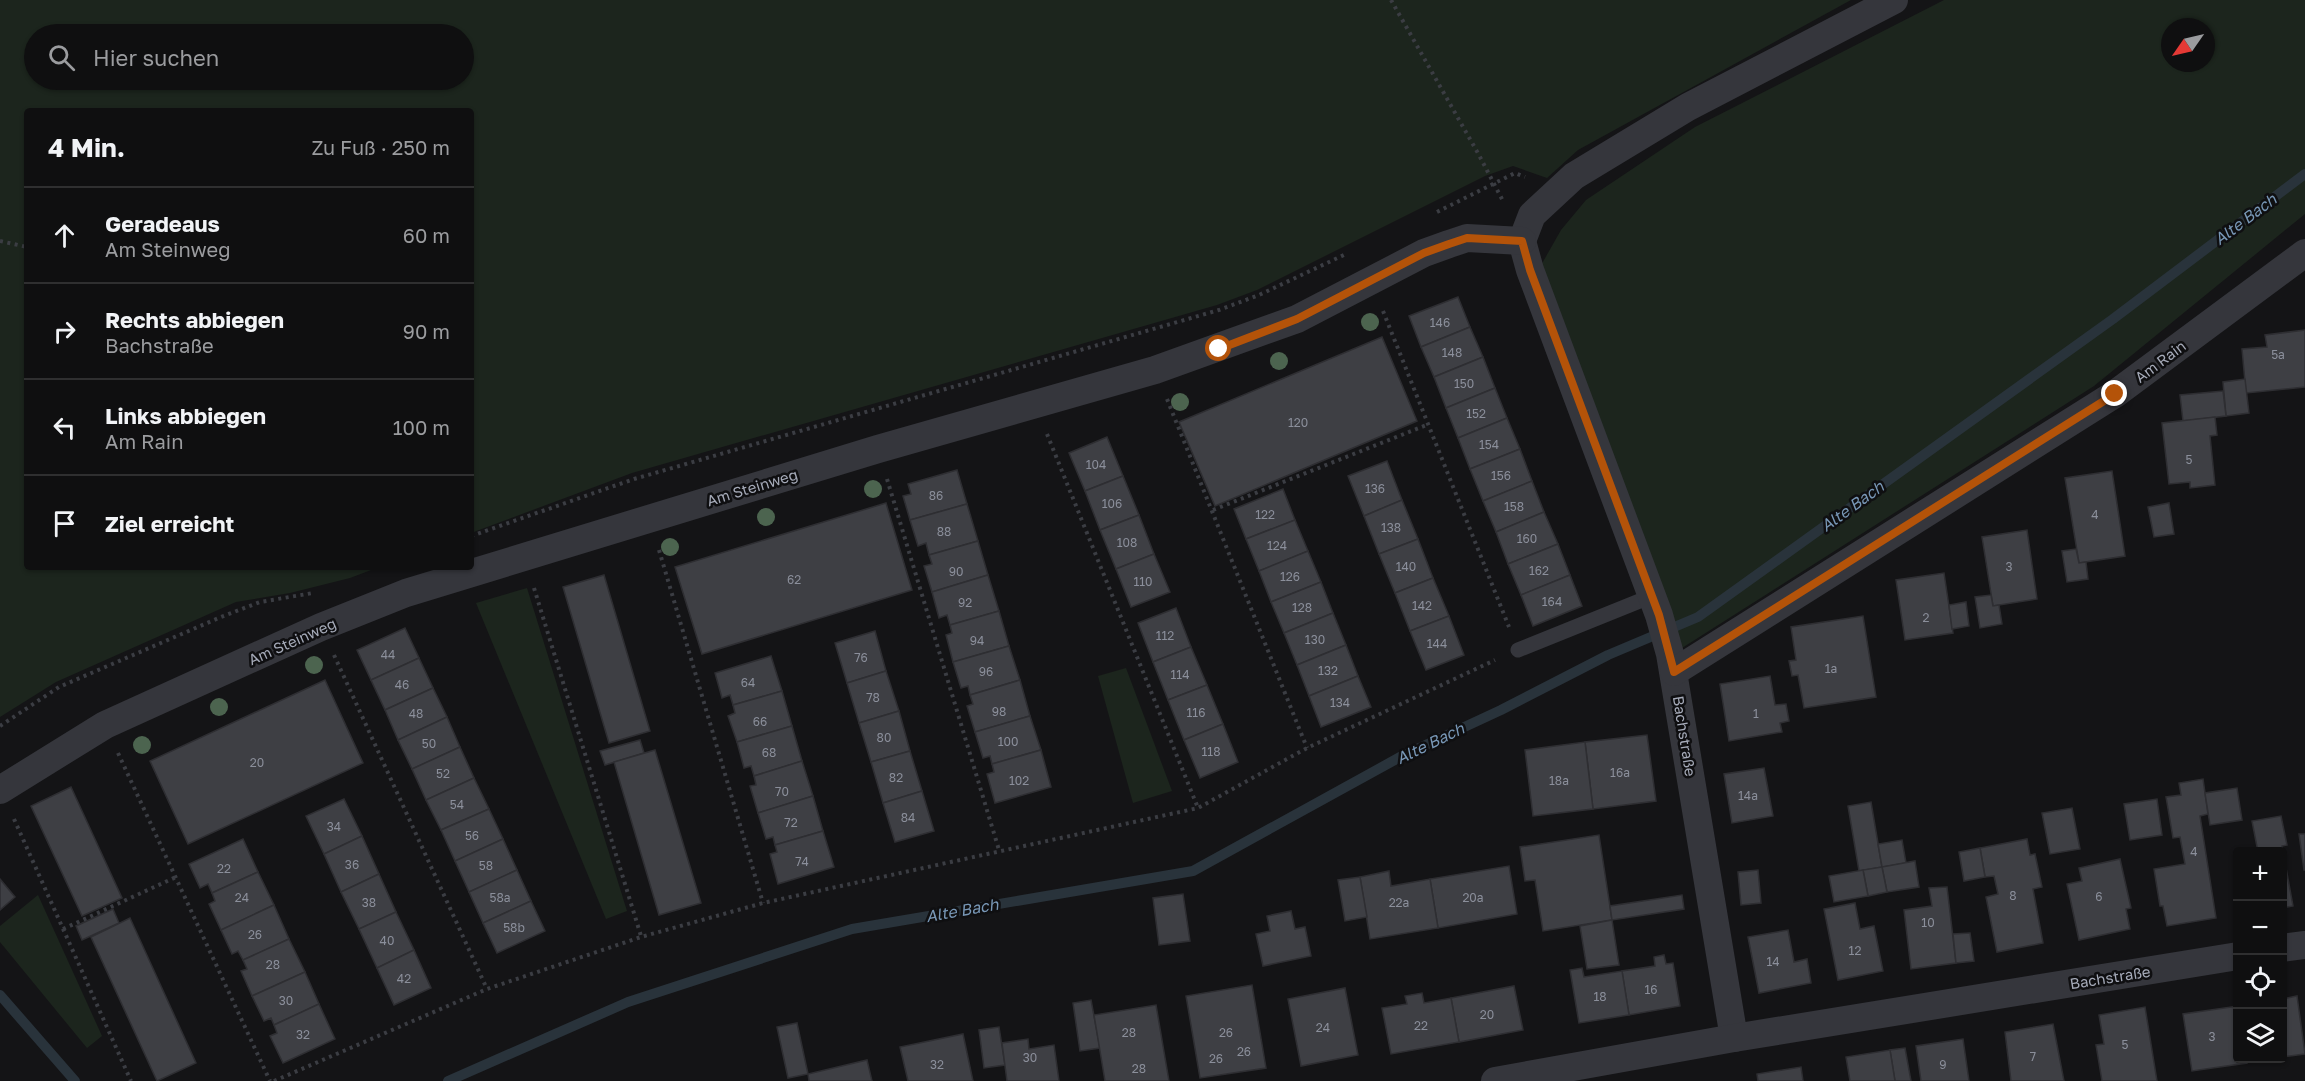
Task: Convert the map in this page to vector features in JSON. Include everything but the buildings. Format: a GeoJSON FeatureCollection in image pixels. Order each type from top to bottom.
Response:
{"type":"FeatureCollection","features":[{"type":"Feature","properties":{"kind":"street"},"geometry":{"type":"LineString","coordinates":[[1522,241],[1532,215],[1574,176],[1688,107],[1894,0]]}},
{"type":"Feature","properties":{"kind":"street","name":"Am Steinweg"},"geometry":{"type":"LineString","coordinates":[[0,790],[105,725],[321,627],[406,592],[878,449],[1036,406],[1155,370],[1297,319],[1424,253],[1467,238],[1522,241]]}},
{"type":"Feature","properties":{"kind":"street","name":"Bachstraße"},"geometry":{"type":"LineString","coordinates":[[1522,241],[1530,270],[1656,606],[1672,663],[1734,1038]]}},
{"type":"Feature","properties":{"kind":"street","name":"Am Rain"},"geometry":{"type":"LineString","coordinates":[[1672,663],[2115,394],[2305,253]]}},
{"type":"Feature","properties":{"kind":"street"},"geometry":{"type":"LineString","coordinates":[[2287,947],[2305,945]]}},
{"type":"Feature","properties":{"kind":"street","name":"Bachstraße"},"geometry":{"type":"LineString","coordinates":[[1498,1081],[1734,1038],[2233,957]]}},
{"type":"Feature","properties":{"kind":"lane"},"geometry":{"type":"LineString","coordinates":[[1518,650],[1656,606]]}},
{"type":"Feature","properties":{"kind":"path"},"geometry":{"type":"LineString","coordinates":[[1391,0],[1494,184],[1426,217]]}},
{"type":"Feature","properties":{"kind":"path"},"geometry":{"type":"LineString","coordinates":[[0,241],[24,246]]}},
{"type":"Feature","properties":{"kind":"path"},"geometry":{"type":"LineString","coordinates":[[474,535],[634,479],[1219,310],[1259,295],[1353,251]]}},
{"type":"Feature","properties":{"kind":"path"},"geometry":{"type":"LineString","coordinates":[[105,725],[272,1081],[487,989],[641,937],[763,903],[1198,808],[1307,748],[1518,650],[1371,281]]}},
{"type":"Feature","properties":{"kind":"path"},"geometry":{"type":"LineString","coordinates":[[1155,370],[1307,748]]}},
{"type":"Feature","properties":{"kind":"path"},"geometry":{"type":"LineString","coordinates":[[1036,406],[1198,808]]}},
{"type":"Feature","properties":{"kind":"path"},"geometry":{"type":"LineString","coordinates":[[1213,510],[1429,424]]}},
{"type":"Feature","properties":{"kind":"path"},"geometry":{"type":"LineString","coordinates":[[878,449],[999,850]]}},
{"type":"Feature","properties":{"kind":"path"},"geometry":{"type":"LineString","coordinates":[[649,517],[763,903]]}},
{"type":"Feature","properties":{"kind":"path"},"geometry":{"type":"LineString","coordinates":[[524,556],[641,937]]}},
{"type":"Feature","properties":{"kind":"path"},"geometry":{"type":"LineString","coordinates":[[0,726],[59,687],[221,617],[260,602],[320,592]]}},
{"type":"Feature","properties":{"kind":"path"},"geometry":{"type":"LineString","coordinates":[[321,627],[487,989]]}},
{"type":"Feature","properties":{"kind":"path"},"geometry":{"type":"LineString","coordinates":[[0,790],[131,1081]]}},
{"type":"Feature","properties":{"kind":"path"},"geometry":{"type":"LineString","coordinates":[[63,929],[176,877]]}},
{"type":"Feature","properties":{"kind":"shaded area"},"geometry":{"type":"Polygon","coordinates":[[[0,0],[1851,0],[1578,150],[1547,178],[1513,166],[1485,176],[1257,290],[1217,305],[632,473],[474,532],[474,108],[24,108],[24,570],[371,570],[350,578],[290,593],[236,602],[56,682],[0,717],[0,0]]]}},
{"type":"Feature","properties":{"kind":"shaded area"},"geometry":{"type":"Polygon","coordinates":[[[1944,0],[2305,0],[2305,214],[2094,386],[1682,648],[1540,267],[1561,230],[1586,200],[1695,127],[1944,0]]]}},
{"type":"Feature","properties":{"kind":"shaded area"},"geometry":{"type":"Polygon","coordinates":[[[527,588],[627,911],[606,919],[476,603],[527,588]]]}},
{"type":"Feature","properties":{"kind":"shaded area"},"geometry":{"type":"Polygon","coordinates":[[[1126,668],[1172,791],[1133,803],[1098,676],[1126,668]]]}},
{"type":"Feature","properties":{"kind":"shaded area"},"geometry":{"type":"Polygon","coordinates":[[[38,895],[102,1036],[87,1048],[0,942],[0,926],[38,895]]]}},
{"type":"Feature","properties":{"kind":"waterway","name":"Alte Bach"},"geometry":{"type":"LineString","coordinates":[[448,1081],[628,1002],[852,929],[1193,871],[1402,756],[1501,710],[1608,655],[1698,617],[2113,319],[2305,174]]}},
{"type":"Feature","properties":{"kind":"waterway","name":"Alte Bach"},"geometry":{"type":"LineString","coordinates":[[0,995],[75,1081]]}},
{"type":"Feature","properties":{"kind":"route"},"geometry":{"type":"LineString","coordinates":[[1219,349],[1297,319],[1424,253],[1449,244],[1467,238],[1522,241],[1530,270],[1659,615],[1674,672],[1703,651],[2115,394]]}}]}
